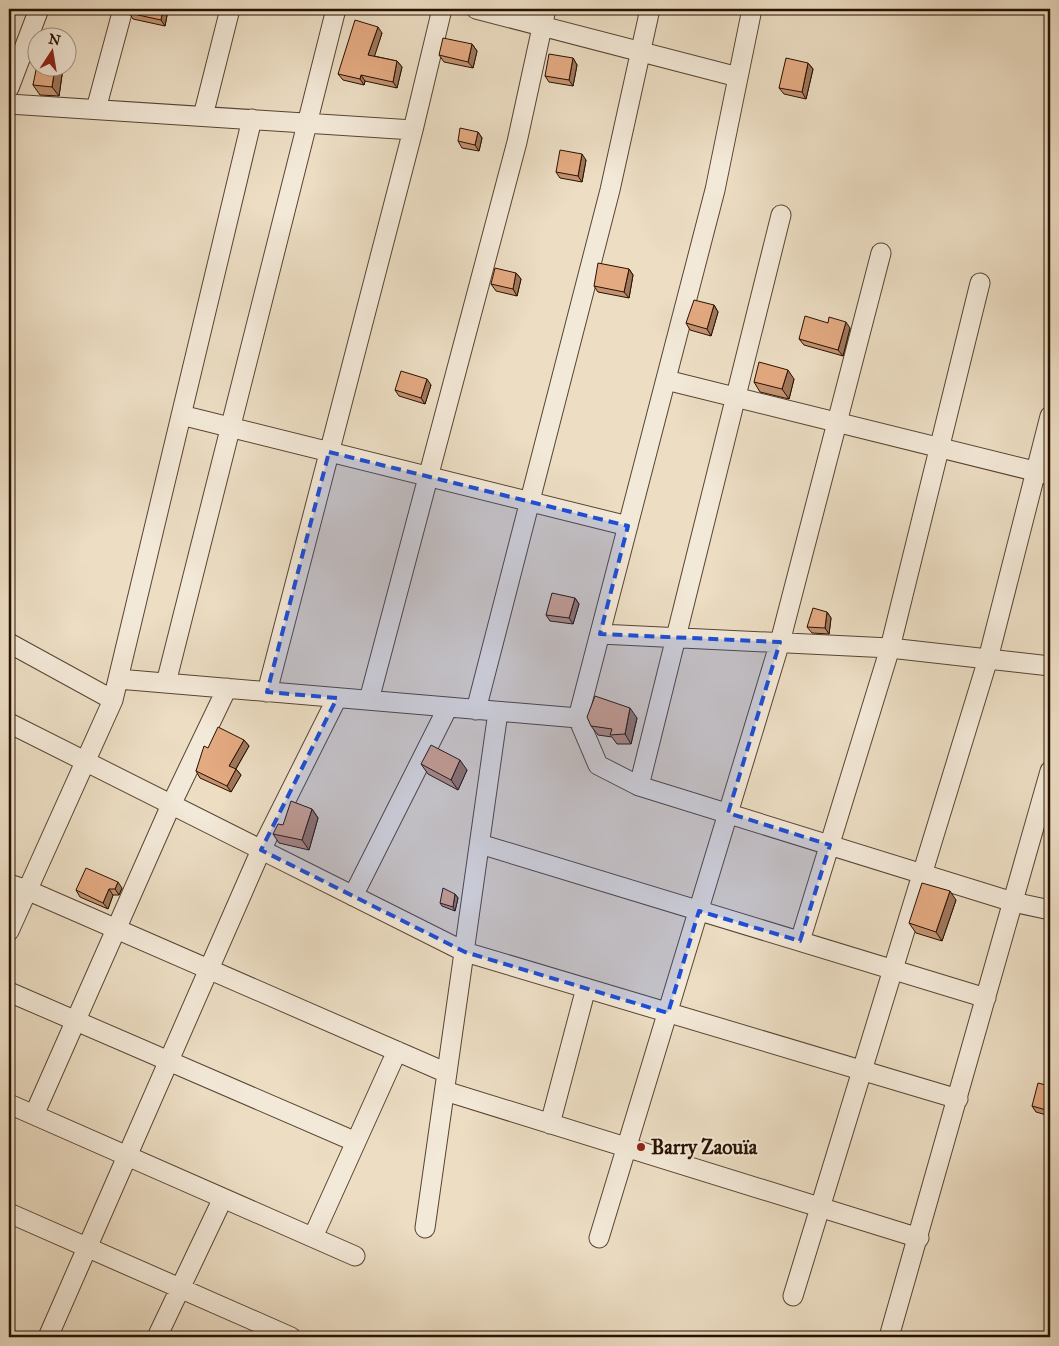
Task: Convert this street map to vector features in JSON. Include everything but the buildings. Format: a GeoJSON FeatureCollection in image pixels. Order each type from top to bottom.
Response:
{"type":"FeatureCollection","features":[{"type":"Feature","properties":{"kind":"street"},"geometry":{"type":"LineString","coordinates":[[9,88],[17,46],[39,9]]}},
{"type":"Feature","properties":{"kind":"street"},"geometry":{"type":"LineString","coordinates":[[96,110],[123,9]]}},
{"type":"Feature","properties":{"kind":"street"},"geometry":{"type":"LineString","coordinates":[[203,116],[230,9]]}},
{"type":"Feature","properties":{"kind":"street"},"geometry":{"type":"LineString","coordinates":[[166,683],[336,9]]}},
{"type":"Feature","properties":{"kind":"street"},"geometry":{"type":"LineString","coordinates":[[267,692],[413,130],[442,9]]}},
{"type":"Feature","properties":{"kind":"street"},"geometry":{"type":"LineString","coordinates":[[476,9],[544,17],[640,52],[738,77]]}},
{"type":"Feature","properties":{"kind":"street"},"geometry":{"type":"LineString","coordinates":[[476,710],[610,190],[650,9]]}},
{"type":"Feature","properties":{"kind":"street"},"geometry":{"type":"LineString","coordinates":[[752,9],[715,190],[578,718],[598,765],[639,786],[1013,902],[1050,910]]}},
{"type":"Feature","properties":{"kind":"street"},"geometry":{"type":"LineString","coordinates":[[369,700],[517,142],[544,17]]}},
{"type":"Feature","properties":{"kind":"street"},"geometry":{"type":"LineString","coordinates":[[9,104],[413,130]]}},
{"type":"Feature","properties":{"kind":"street"},"geometry":{"type":"LineString","coordinates":[[9,931],[113,700],[252,119]]}},
{"type":"Feature","properties":{"kind":"street"},"geometry":{"type":"LineString","coordinates":[[639,786],[780,215]]}},
{"type":"Feature","properties":{"kind":"street"},"geometry":{"type":"LineString","coordinates":[[599,1238],[780,642],[882,253]]}},
{"type":"Feature","properties":{"kind":"street"},"geometry":{"type":"LineString","coordinates":[[800,942],[890,648],[980,283]]}},
{"type":"Feature","properties":{"kind":"street"},"geometry":{"type":"LineString","coordinates":[[666,380],[1043,473]]}},
{"type":"Feature","properties":{"kind":"street"},"geometry":{"type":"LineString","coordinates":[[181,415],[628,526]]}},
{"type":"Feature","properties":{"kind":"street"},"geometry":{"type":"LineString","coordinates":[[793,1296],[1043,473],[1050,416]]}},
{"type":"Feature","properties":{"kind":"street"},"geometry":{"type":"LineString","coordinates":[[600,634],[890,648],[1050,666]]}},
{"type":"Feature","properties":{"kind":"street"},"geometry":{"type":"LineString","coordinates":[[9,643],[113,700]]}},
{"type":"Feature","properties":{"kind":"street"},"geometry":{"type":"LineString","coordinates":[[118,679],[578,718]]}},
{"type":"Feature","properties":{"kind":"street"},"geometry":{"type":"LineString","coordinates":[[34,1115],[172,805],[227,688]]}},
{"type":"Feature","properties":{"kind":"street"},"geometry":{"type":"LineString","coordinates":[[48,1337],[261,850],[337,698]]}},
{"type":"Feature","properties":{"kind":"street"},"geometry":{"type":"LineString","coordinates":[[353,896],[448,707]]}},
{"type":"Feature","properties":{"kind":"street"},"geometry":{"type":"LineString","coordinates":[[426,1228],[498,712]]}},
{"type":"Feature","properties":{"kind":"street"},"geometry":{"type":"LineString","coordinates":[[9,723],[464,952],[958,1099]]}},
{"type":"Feature","properties":{"kind":"street"},"geometry":{"type":"LineString","coordinates":[[889,1337],[919,1238],[1050,771]]}},
{"type":"Feature","properties":{"kind":"street"},"geometry":{"type":"LineString","coordinates":[[480,844],[986,998]]}},
{"type":"Feature","properties":{"kind":"street"},"geometry":{"type":"LineString","coordinates":[[9,884],[27,890],[397,1051],[446,1082],[550,1124],[919,1238]]}},
{"type":"Feature","properties":{"kind":"street"},"geometry":{"type":"LineString","coordinates":[[550,1124],[586,988]]}},
{"type":"Feature","properties":{"kind":"street"},"geometry":{"type":"LineString","coordinates":[[9,992],[356,1142]]}},
{"type":"Feature","properties":{"kind":"street"},"geometry":{"type":"LineString","coordinates":[[313,1237],[397,1051]]}},
{"type":"Feature","properties":{"kind":"street"},"geometry":{"type":"LineString","coordinates":[[9,1104],[355,1256]]}},
{"type":"Feature","properties":{"kind":"street"},"geometry":{"type":"LineString","coordinates":[[157,1337],[223,1198]]}},
{"type":"Feature","properties":{"kind":"street"},"geometry":{"type":"LineString","coordinates":[[9,1213],[291,1337]]}},
{"type":"Feature","properties":{"kind":"highlighted area"},"geometry":{"type":"Polygon","coordinates":[[[329,452],[628,526],[600,634],[780,642],[728,813],[830,845],[800,941],[699,911],[668,1013],[465,952],[261,850],[337,698],[267,692],[329,452]]]}},
{"type":"Feature","properties":{"kind":"place","name":"Barry Zaouïa"},"geometry":{"type":"Point","coordinates":[641,1147]}}]}
